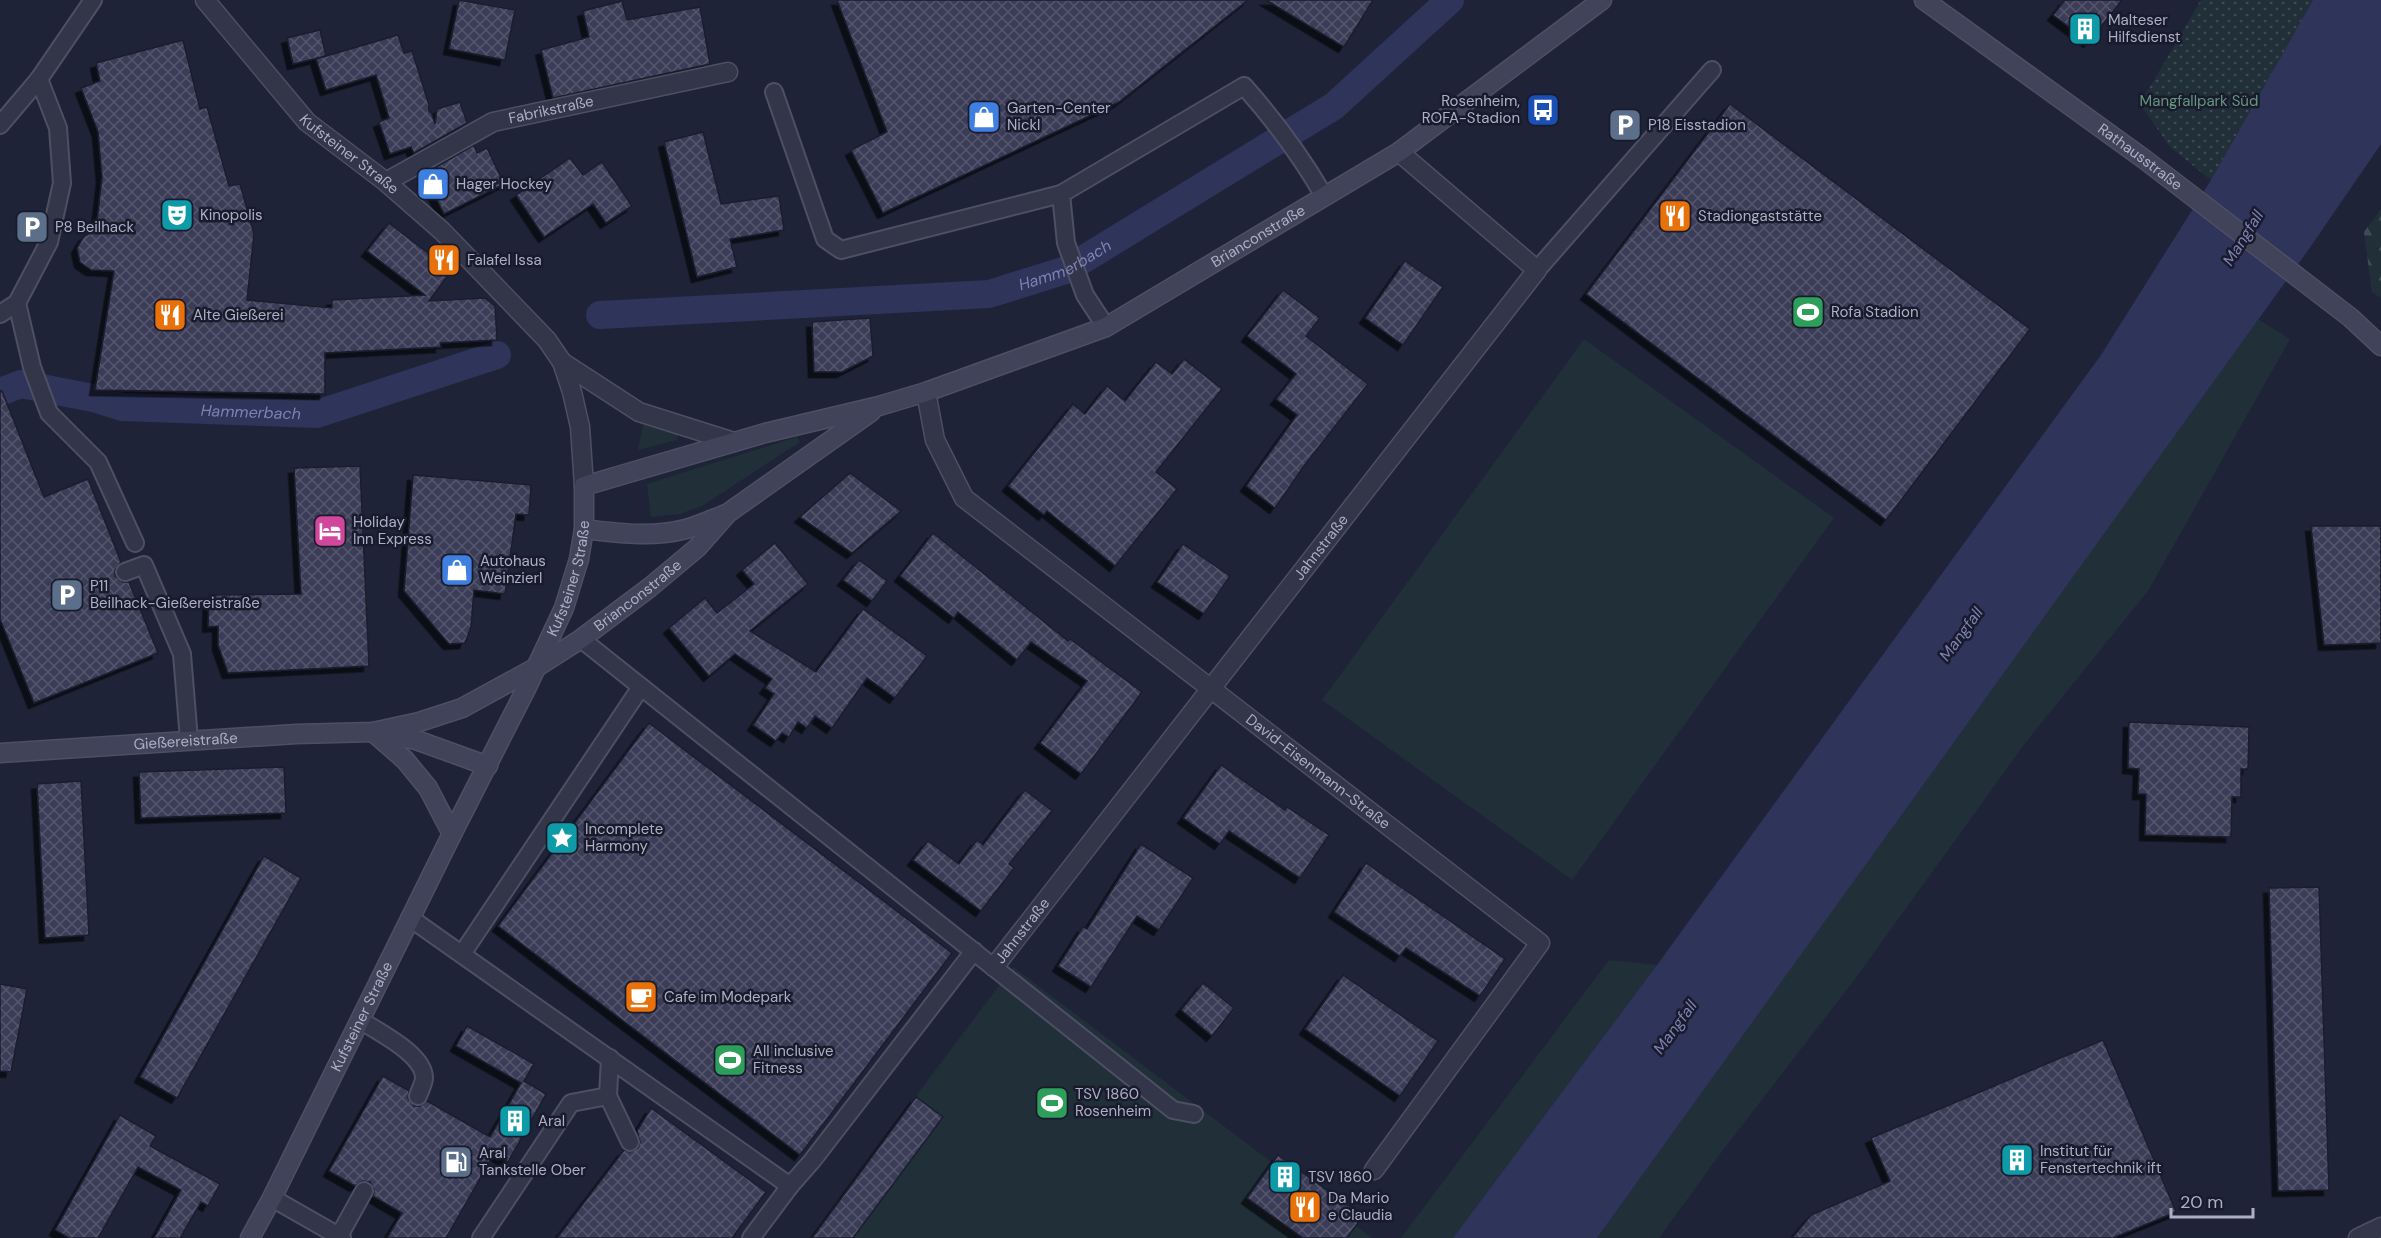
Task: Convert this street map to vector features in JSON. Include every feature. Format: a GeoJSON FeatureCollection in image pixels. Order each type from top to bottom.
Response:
{"type":"FeatureCollection","features":[{"type":"Feature","properties":{"kind":"main road","name":"Brianconstraße"},"geometry":{"type":"LineString","coordinates":[[584,486],[734,442],[926,392],[1106,327],[1400,152],[1602,0]]}},
{"type":"Feature","properties":{"kind":"main road","name":"Rathausstraße"},"geometry":{"type":"LineString","coordinates":[[1924,0],[2165,176],[2351,318],[2381,346]]}},
{"type":"Feature","properties":{"kind":"main road","name":"Brianconstraße"},"geometry":{"type":"LineString","coordinates":[[537,667],[581,639],[649,588],[697,548],[728,513],[879,406]]}},
{"type":"Feature","properties":{"kind":"main road","name":"Kufsteiner Straße"},"geometry":{"type":"LineString","coordinates":[[250,1238],[488,766],[564,608],[579,559],[584,529],[584,486]]}},
{"type":"Feature","properties":{"kind":"main road","name":"Brianconstraße"},"geometry":{"type":"LineString","coordinates":[[584,529],[637,535],[686,529],[728,513]]}},
{"type":"Feature","properties":{"kind":"main road","name":"Gießereistraße"},"geometry":{"type":"LineString","coordinates":[[0,753],[189,740],[373,732],[419,722],[462,708],[537,667]]}},
{"type":"Feature","properties":{"kind":"main road","name":"Gießereistraße"},"geometry":{"type":"LineString","coordinates":[[373,732],[426,743],[488,766]]}},
{"type":"Feature","properties":{"kind":"main road"},"geometry":{"type":"LineString","coordinates":[[373,732],[405,760],[428,788],[452,834]]}},
{"type":"Feature","properties":{"kind":"street","name":"Kufsteiner Straße"},"geometry":{"type":"LineString","coordinates":[[205,0],[307,122],[386,182],[442,231],[547,340],[561,362],[572,392],[580,427],[584,486]]}},
{"type":"Feature","properties":{"kind":"street","name":"Fabrikstraße"},"geometry":{"type":"LineString","coordinates":[[386,182],[493,122],[728,72]]}},
{"type":"Feature","properties":{"kind":"street"},"geometry":{"type":"LineString","coordinates":[[1400,152],[1537,270]]}},
{"type":"Feature","properties":{"kind":"street","name":"Jahnstraße"},"geometry":{"type":"LineString","coordinates":[[994,968],[1537,270]]}},
{"type":"Feature","properties":{"kind":"street"},"geometry":{"type":"LineString","coordinates":[[561,362],[639,412],[734,442]]}},
{"type":"Feature","properties":{"kind":"street","name":"David-Eisenmann-Straße"},"geometry":{"type":"LineString","coordinates":[[926,392],[935,440],[964,498],[1540,943],[1374,1170]]}},
{"type":"Feature","properties":{"kind":"street"},"geometry":{"type":"LineString","coordinates":[[2358,1238],[2381,1227]]}},
{"type":"Feature","properties":{"kind":"lane"},"geometry":{"type":"LineString","coordinates":[[0,125],[39,79],[93,0]]}},
{"type":"Feature","properties":{"kind":"lane"},"geometry":{"type":"LineString","coordinates":[[1537,270],[1712,70]]}},
{"type":"Feature","properties":{"kind":"lane"},"geometry":{"type":"LineString","coordinates":[[0,314],[17,303],[49,242],[63,183],[58,128],[39,79]]}},
{"type":"Feature","properties":{"kind":"lane"},"geometry":{"type":"LineString","coordinates":[[774,92],[825,239],[841,250],[1061,194],[1244,86],[1272,117],[1305,163],[1324,196]]}},
{"type":"Feature","properties":{"kind":"lane"},"geometry":{"type":"LineString","coordinates":[[1061,194],[1066,243],[1085,295],[1106,327]]}},
{"type":"Feature","properties":{"kind":"lane"},"geometry":{"type":"LineString","coordinates":[[17,303],[32,367],[49,413],[98,462],[135,543]]}},
{"type":"Feature","properties":{"kind":"lane"},"geometry":{"type":"LineString","coordinates":[[125,572],[144,565],[182,654],[189,740]]}},
{"type":"Feature","properties":{"kind":"lane"},"geometry":{"type":"LineString","coordinates":[[581,639],[1173,1110],[1194,1114]]}},
{"type":"Feature","properties":{"kind":"lane"},"geometry":{"type":"LineString","coordinates":[[462,954],[641,687]]}},
{"type":"Feature","properties":{"kind":"lane"},"geometry":{"type":"LineString","coordinates":[[410,918],[790,1186]]}},
{"type":"Feature","properties":{"kind":"lane"},"geometry":{"type":"LineString","coordinates":[[751,1238],[974,951]]}},
{"type":"Feature","properties":{"kind":"lane"},"geometry":{"type":"LineString","coordinates":[[360,1020],[413,1056],[421,1065],[424,1079],[418,1096]]}},
{"type":"Feature","properties":{"kind":"lane"},"geometry":{"type":"LineString","coordinates":[[610,1058],[608,1096],[630,1142]]}},
{"type":"Feature","properties":{"kind":"lane"},"geometry":{"type":"LineString","coordinates":[[482,1238],[570,1103],[608,1096]]}},
{"type":"Feature","properties":{"kind":"lane"},"geometry":{"type":"LineString","coordinates":[[272,1198],[340,1237],[364,1191]]}},
{"type":"Feature","properties":{"kind":"green space","name":"Mangfallpark Süd"},"geometry":{"type":"Polygon","coordinates":[[[2201,0],[2313,0],[2211,180],[2170,147],[2140,104],[2201,0]]]}},
{"type":"Feature","properties":{"kind":"green space"},"geometry":{"type":"Polygon","coordinates":[[[2381,209],[2381,298],[2372,292],[2364,232],[2381,209]]]}},
{"type":"Feature","properties":{"kind":"green space"},"geometry":{"type":"Polygon","coordinates":[[[2258,319],[2290,339],[2148,591],[2026,742],[1855,979],[1720,1154],[1659,1238],[1597,1238],[2258,319]]]}},
{"type":"Feature","properties":{"kind":"green space"},"geometry":{"type":"Polygon","coordinates":[[[1584,339],[1834,518],[1572,880],[1322,700],[1584,339]]]}},
{"type":"Feature","properties":{"kind":"green space"},"geometry":{"type":"Polygon","coordinates":[[[643,424],[678,434],[677,440],[638,450],[643,424]]]}},
{"type":"Feature","properties":{"kind":"green space"},"geometry":{"type":"Polygon","coordinates":[[[797,437],[800,442],[702,506],[680,514],[651,517],[647,484],[797,437]]]}},
{"type":"Feature","properties":{"kind":"green space"},"geometry":{"type":"Polygon","coordinates":[[[1609,960],[1657,965],[1453,1238],[1401,1238],[1609,960]]]}},
{"type":"Feature","properties":{"kind":"green space","name":"TSV 1860 Rosenheim"},"geometry":{"type":"Polygon","coordinates":[[[1013,967],[1372,1238],[809,1238],[1013,967]]]}},
{"type":"Feature","properties":{"kind":"water","name":"Mangfall"},"geometry":{"type":"Polygon","coordinates":[[[2313,0],[2381,0],[2381,144],[2309,249],[1597,1238],[1453,1238],[1657,965],[2101,355],[2211,180],[2313,0]]]}},
{"type":"Feature","properties":{"kind":"building"},"geometry":{"type":"Polygon","coordinates":[[[459,0],[515,10],[505,60],[449,49],[459,0]]]}},
{"type":"Feature","properties":{"kind":"building","name":"Garten-Center Nickl"},"geometry":{"type":"Polygon","coordinates":[[[837,0],[1248,0],[1119,102],[883,213],[851,150],[887,132],[837,0]]]}},
{"type":"Feature","properties":{"kind":"building"},"geometry":{"type":"Polygon","coordinates":[[[1266,0],[1373,0],[1344,47],[1266,0]]]}},
{"type":"Feature","properties":{"kind":"building","name":"Malteser Hilfsdienst"},"geometry":{"type":"Polygon","coordinates":[[[2065,0],[2122,0],[2089,42],[2053,15],[2065,0]]]}},
{"type":"Feature","properties":{"kind":"building"},"geometry":{"type":"Polygon","coordinates":[[[622,1],[627,20],[700,7],[710,64],[553,98],[541,50],[589,37],[583,11],[622,1]]]}},
{"type":"Feature","properties":{"kind":"building"},"geometry":{"type":"Polygon","coordinates":[[[320,30],[326,56],[293,64],[287,38],[320,30]]]}},
{"type":"Feature","properties":{"kind":"building"},"geometry":{"type":"Polygon","coordinates":[[[398,35],[404,53],[412,51],[429,105],[429,112],[435,124],[437,109],[460,102],[467,123],[414,153],[411,147],[390,154],[379,122],[389,118],[376,75],[326,90],[316,59],[398,35]]]}},
{"type":"Feature","properties":{"kind":"building"},"geometry":{"type":"Polygon","coordinates":[[[183,40],[200,109],[207,107],[229,186],[240,184],[254,234],[247,300],[332,308],[332,300],[425,295],[367,251],[389,223],[451,271],[429,301],[485,298],[495,306],[497,340],[440,343],[441,347],[325,353],[325,394],[95,390],[114,271],[91,270],[80,262],[77,248],[84,236],[96,230],[102,177],[98,132],[81,88],[100,81],[96,63],[183,40]]]}},
{"type":"Feature","properties":{"kind":"building","name":"Rofa Stadion"},"geometry":{"type":"Polygon","coordinates":[[[1730,104],[2030,329],[1886,520],[1586,294],[1730,104]]]}},
{"type":"Feature","properties":{"kind":"building"},"geometry":{"type":"Polygon","coordinates":[[[703,132],[721,204],[779,196],[784,230],[730,239],[737,267],[697,277],[664,142],[703,132]]]}},
{"type":"Feature","properties":{"kind":"building"},"geometry":{"type":"Polygon","coordinates":[[[474,145],[477,153],[487,148],[504,184],[444,214],[424,174],[474,145]]]}},
{"type":"Feature","properties":{"kind":"building"},"geometry":{"type":"Polygon","coordinates":[[[570,158],[583,175],[602,162],[632,206],[606,223],[593,204],[544,237],[516,195],[570,158]]]}},
{"type":"Feature","properties":{"kind":"building"},"geometry":{"type":"Polygon","coordinates":[[[1405,261],[1443,287],[1403,345],[1365,318],[1405,261]]]}},
{"type":"Feature","properties":{"kind":"building"},"geometry":{"type":"Polygon","coordinates":[[[1283,290],[1320,318],[1306,336],[1368,384],[1304,466],[1275,508],[1246,486],[1297,415],[1276,399],[1296,374],[1247,336],[1283,290]]]}},
{"type":"Feature","properties":{"kind":"building"},"geometry":{"type":"Polygon","coordinates":[[[870,318],[873,356],[842,372],[814,372],[812,322],[870,318]]]}},
{"type":"Feature","properties":{"kind":"building"},"geometry":{"type":"Polygon","coordinates":[[[1184,359],[1222,389],[1156,472],[1177,489],[1115,566],[1047,511],[1044,515],[1008,486],[1073,404],[1085,414],[1107,386],[1125,401],[1156,362],[1172,374],[1184,359]]]}},
{"type":"Feature","properties":{"kind":"building","name":"P11 Beilhack-Gießereistraße"},"geometry":{"type":"Polygon","coordinates":[[[0,391],[2,391],[44,497],[88,479],[121,562],[115,570],[115,576],[123,582],[129,582],[158,653],[34,703],[0,619],[0,391]]]}},
{"type":"Feature","properties":{"kind":"building","name":"Holiday Inn Express"},"geometry":{"type":"Polygon","coordinates":[[[360,466],[369,666],[228,673],[218,645],[218,626],[208,627],[209,595],[301,594],[294,468],[360,466]]]}},
{"type":"Feature","properties":{"kind":"building"},"geometry":{"type":"Polygon","coordinates":[[[850,473],[901,511],[852,553],[800,517],[850,473]]]}},
{"type":"Feature","properties":{"kind":"building","name":"Autohaus Weinzierl"},"geometry":{"type":"Polygon","coordinates":[[[413,475],[531,485],[529,515],[516,514],[505,594],[474,590],[471,627],[465,643],[449,644],[404,591],[413,475]]]}},
{"type":"Feature","properties":{"kind":"building"},"geometry":{"type":"Polygon","coordinates":[[[2311,526],[2381,526],[2381,643],[2324,645],[2311,526]]]}},
{"type":"Feature","properties":{"kind":"building"},"geometry":{"type":"Polygon","coordinates":[[[933,533],[1068,641],[1070,639],[1142,692],[1081,774],[1040,743],[1087,681],[1031,642],[1017,660],[958,612],[954,618],[900,576],[933,533]]]}},
{"type":"Feature","properties":{"kind":"building"},"geometry":{"type":"Polygon","coordinates":[[[775,543],[808,584],[750,631],[816,672],[863,609],[927,656],[895,698],[867,678],[832,728],[815,716],[807,728],[798,722],[789,737],[782,733],[776,741],[753,725],[774,694],[765,688],[772,679],[735,654],[709,676],[669,628],[705,598],[717,613],[754,584],[742,570],[775,543]]]}},
{"type":"Feature","properties":{"kind":"building"},"geometry":{"type":"Polygon","coordinates":[[[1183,544],[1230,576],[1204,614],[1157,582],[1183,544]]]}},
{"type":"Feature","properties":{"kind":"building"},"geometry":{"type":"Polygon","coordinates":[[[859,560],[887,581],[872,601],[843,580],[859,560]]]}},
{"type":"Feature","properties":{"kind":"building"},"geometry":{"type":"Polygon","coordinates":[[[2129,722],[2249,727],[2248,769],[2241,769],[2241,797],[2232,797],[2231,837],[2145,835],[2146,794],[2138,794],[2139,769],[2128,768],[2129,722]]]}},
{"type":"Feature","properties":{"kind":"building"},"geometry":{"type":"Polygon","coordinates":[[[649,723],[952,953],[800,1155],[498,926],[649,723]]]}},
{"type":"Feature","properties":{"kind":"building"},"geometry":{"type":"Polygon","coordinates":[[[1221,765],[1285,810],[1287,807],[1329,835],[1300,878],[1229,831],[1220,844],[1183,818],[1221,765]]]}},
{"type":"Feature","properties":{"kind":"building"},"geometry":{"type":"Polygon","coordinates":[[[284,767],[286,813],[141,818],[139,772],[284,767]]]}},
{"type":"Feature","properties":{"kind":"building"},"geometry":{"type":"Polygon","coordinates":[[[81,781],[89,935],[45,938],[37,784],[81,781]]]}},
{"type":"Feature","properties":{"kind":"building"},"geometry":{"type":"Polygon","coordinates":[[[1025,790],[1052,811],[1009,864],[1014,868],[981,911],[913,860],[928,841],[959,864],[977,840],[983,845],[1025,790]]]}},
{"type":"Feature","properties":{"kind":"building"},"geometry":{"type":"Polygon","coordinates":[[[1141,844],[1193,878],[1159,930],[1137,916],[1091,987],[1058,966],[1083,927],[1087,929],[1141,844]]]}},
{"type":"Feature","properties":{"kind":"building"},"geometry":{"type":"Polygon","coordinates":[[[264,856],[301,878],[177,1098],[140,1077],[264,856]]]}},
{"type":"Feature","properties":{"kind":"building"},"geometry":{"type":"Polygon","coordinates":[[[1366,863],[1505,959],[1480,996],[1406,948],[1400,956],[1334,912],[1366,863]]]}},
{"type":"Feature","properties":{"kind":"building"},"geometry":{"type":"Polygon","coordinates":[[[2319,887],[2329,1190],[2278,1191],[2269,888],[2319,887]]]}},
{"type":"Feature","properties":{"kind":"building"},"geometry":{"type":"Polygon","coordinates":[[[1343,975],[1438,1041],[1400,1096],[1305,1029],[1343,975]]]}},
{"type":"Feature","properties":{"kind":"building"},"geometry":{"type":"Polygon","coordinates":[[[1203,983],[1234,1008],[1212,1036],[1181,1010],[1203,983]]]}},
{"type":"Feature","properties":{"kind":"building"},"geometry":{"type":"Polygon","coordinates":[[[0,984],[27,989],[11,1072],[0,1071],[0,984]]]}},
{"type":"Feature","properties":{"kind":"building"},"geometry":{"type":"Polygon","coordinates":[[[467,1026],[534,1064],[524,1081],[546,1094],[508,1162],[494,1154],[446,1238],[387,1238],[402,1213],[373,1196],[374,1190],[370,1182],[363,1181],[355,1186],[329,1171],[383,1076],[409,1091],[408,1098],[414,1106],[420,1106],[427,1101],[490,1137],[521,1083],[456,1046],[467,1026]]]}},
{"type":"Feature","properties":{"kind":"building","name":"Institut für Fenstertechnik ift"},"geometry":{"type":"Polygon","coordinates":[[[2103,1040],[2176,1212],[2113,1238],[1792,1238],[1811,1215],[1890,1181],[1871,1138],[2103,1040]]]}},
{"type":"Feature","properties":{"kind":"building"},"geometry":{"type":"Polygon","coordinates":[[[916,1097],[943,1117],[853,1238],[812,1238],[916,1097]]]}},
{"type":"Feature","properties":{"kind":"building"},"geometry":{"type":"Polygon","coordinates":[[[651,1108],[766,1192],[732,1238],[557,1238],[624,1150],[630,1152],[638,1148],[640,1142],[637,1131],[651,1108]]]}},
{"type":"Feature","properties":{"kind":"building"},"geometry":{"type":"Polygon","coordinates":[[[120,1115],[156,1136],[150,1146],[220,1184],[208,1206],[201,1202],[180,1238],[154,1238],[181,1190],[138,1167],[98,1238],[69,1238],[55,1230],[120,1115]]]}},
{"type":"Feature","properties":{"kind":"building","name":"TSV 1860"},"geometry":{"type":"Polygon","coordinates":[[[1278,1155],[1363,1216],[1347,1238],[1303,1238],[1247,1198],[1278,1155]]]}},
{"type":"Feature","properties":{"kind":"waterway","name":"Hammerbach"},"geometry":{"type":"LineString","coordinates":[[600,315],[989,294],[1066,270],[1334,106],[1450,0]]}},
{"type":"Feature","properties":{"kind":"waterway","name":"Hammerbach"},"geometry":{"type":"LineString","coordinates":[[0,392],[21,384],[93,398],[122,407],[317,414],[497,355]]}},
{"type":"Feature","properties":{"kind":"place","name":"Malteser Hilfsdienst"},"geometry":{"type":"Point","coordinates":[2085,29]}},
{"type":"Feature","properties":{"kind":"place","name":"Rosenheim, ROFA-Stadion"},"geometry":{"type":"Point","coordinates":[1543,110]}},
{"type":"Feature","properties":{"kind":"place","name":"Garten-Center Nickl"},"geometry":{"type":"Point","coordinates":[984,117]}},
{"type":"Feature","properties":{"kind":"place","name":"P18 Eisstadion"},"geometry":{"type":"Point","coordinates":[1625,125]}},
{"type":"Feature","properties":{"kind":"place","name":"Hager Hockey"},"geometry":{"type":"Point","coordinates":[433,184]}},
{"type":"Feature","properties":{"kind":"place","name":"Kinopolis"},"geometry":{"type":"Point","coordinates":[177,215]}},
{"type":"Feature","properties":{"kind":"place","name":"Stadiongaststätte"},"geometry":{"type":"Point","coordinates":[1675,216]}},
{"type":"Feature","properties":{"kind":"place","name":"P8 Beilhack"},"geometry":{"type":"Point","coordinates":[32,227]}},
{"type":"Feature","properties":{"kind":"place","name":"Falafel Issa"},"geometry":{"type":"Point","coordinates":[444,260]}},
{"type":"Feature","properties":{"kind":"place","name":"Rofa Stadion"},"geometry":{"type":"Point","coordinates":[1808,312]}},
{"type":"Feature","properties":{"kind":"place","name":"Alte Gießerei"},"geometry":{"type":"Point","coordinates":[170,315]}},
{"type":"Feature","properties":{"kind":"place","name":"Holiday Inn Express"},"geometry":{"type":"Point","coordinates":[330,531]}},
{"type":"Feature","properties":{"kind":"place","name":"Autohaus Weinzierl"},"geometry":{"type":"Point","coordinates":[457,570]}},
{"type":"Feature","properties":{"kind":"place","name":"P11 Beilhack-Gießereistraße"},"geometry":{"type":"Point","coordinates":[67,595]}},
{"type":"Feature","properties":{"kind":"place","name":"Incomplete Harmony"},"geometry":{"type":"Point","coordinates":[562,838]}},
{"type":"Feature","properties":{"kind":"place","name":"Cafe im Modepark"},"geometry":{"type":"Point","coordinates":[641,997]}},
{"type":"Feature","properties":{"kind":"place","name":"All inclusive Fitness"},"geometry":{"type":"Point","coordinates":[730,1060]}},
{"type":"Feature","properties":{"kind":"place","name":"TSV 1860 Rosenheim"},"geometry":{"type":"Point","coordinates":[1052,1103]}},
{"type":"Feature","properties":{"kind":"place","name":"Aral"},"geometry":{"type":"Point","coordinates":[515,1121]}},
{"type":"Feature","properties":{"kind":"place","name":"Institut für Fenstertechnik ift"},"geometry":{"type":"Point","coordinates":[2017,1160]}},
{"type":"Feature","properties":{"kind":"place","name":"Aral Tankstelle Ober"},"geometry":{"type":"Point","coordinates":[456,1162]}},
{"type":"Feature","properties":{"kind":"place","name":"TSV 1860"},"geometry":{"type":"Point","coordinates":[1285,1177]}},
{"type":"Feature","properties":{"kind":"place","name":"Da Mario e Claudia"},"geometry":{"type":"Point","coordinates":[1305,1207]}}]}
